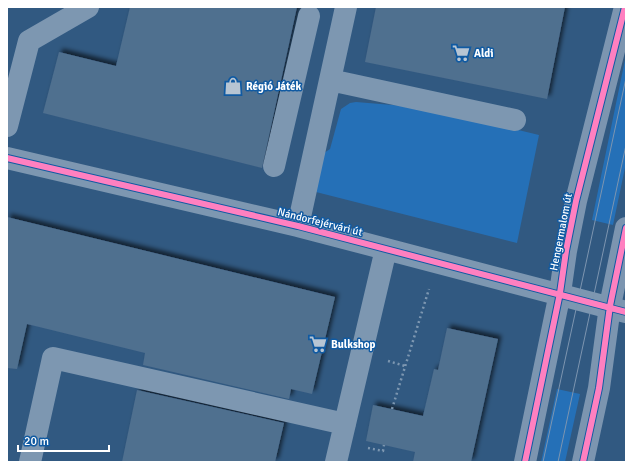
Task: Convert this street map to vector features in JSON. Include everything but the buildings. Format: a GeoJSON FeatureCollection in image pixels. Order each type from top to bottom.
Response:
{"type":"FeatureCollection","features":[{"type":"Feature","properties":{"kind":"main road","name":"Hengermalom út"},"geometry":{"type":"LineString","coordinates":[[524,462],[560,293],[566,251],[576,201],[625,7]]}},
{"type":"Feature","properties":{"kind":"main road"},"geometry":{"type":"LineString","coordinates":[[583,462],[618,309],[626,228]]}},
{"type":"Feature","properties":{"kind":"street"},"geometry":{"type":"LineString","coordinates":[[8,120],[29,41],[88,7]]}},
{"type":"Feature","properties":{"kind":"street"},"geometry":{"type":"LineString","coordinates":[[298,226],[346,7]]}},
{"type":"Feature","properties":{"kind":"street"},"geometry":{"type":"LineString","coordinates":[[274,166],[308,16]]}},
{"type":"Feature","properties":{"kind":"street"},"geometry":{"type":"LineString","coordinates":[[330,80],[515,120]]}},
{"type":"Feature","properties":{"kind":"street","name":"Nándorfejérvári út"},"geometry":{"type":"LineString","coordinates":[[7,158],[298,226],[618,309]]}},
{"type":"Feature","properties":{"kind":"street"},"geometry":{"type":"LineString","coordinates":[[336,462],[386,249]]}},
{"type":"Feature","properties":{"kind":"street"},"geometry":{"type":"LineString","coordinates":[[30,462],[53,358],[345,424]]}},
{"type":"Feature","properties":{"kind":"path"},"geometry":{"type":"LineString","coordinates":[[392,409],[429,288]]}},
{"type":"Feature","properties":{"kind":"shaded area"},"geometry":{"type":"Polygon","coordinates":[[[626,55],[626,163],[613,225],[592,220],[626,55]]]}},
{"type":"Feature","properties":{"kind":"shaded area"},"geometry":{"type":"Polygon","coordinates":[[[356,102],[429,108],[539,135],[517,243],[316,192],[324,153],[330,149],[341,109],[350,103],[356,102]]]}},
{"type":"Feature","properties":{"kind":"shaded area"},"geometry":{"type":"Polygon","coordinates":[[[557,389],[580,394],[565,462],[541,462],[557,389]]]}},
{"type":"Feature","properties":{"kind":"tram line"},"geometry":{"type":"LineString","coordinates":[[543,462],[626,78]]}},
{"type":"Feature","properties":{"kind":"tram line"},"geometry":{"type":"LineString","coordinates":[[558,462],[626,145]]}},
{"type":"Feature","properties":{"kind":"cycle path"},"geometry":{"type":"LineString","coordinates":[[525,462],[560,293],[566,251],[576,201],[625,7]]}},
{"type":"Feature","properties":{"kind":"cycle path"},"geometry":{"type":"LineString","coordinates":[[7,158],[298,226],[626,312]]}},
{"type":"Feature","properties":{"kind":"cycle path"},"geometry":{"type":"LineString","coordinates":[[583,462],[599,388],[610,306],[626,228]]}},
{"type":"Feature","properties":{"kind":"place","name":"Aldi"},"geometry":{"type":"Point","coordinates":[461,53]}},
{"type":"Feature","properties":{"kind":"place","name":"Régió Játék"},"geometry":{"type":"Point","coordinates":[233,86]}},
{"type":"Feature","properties":{"kind":"place","name":"Bulkshop"},"geometry":{"type":"Point","coordinates":[318,344]}}]}
